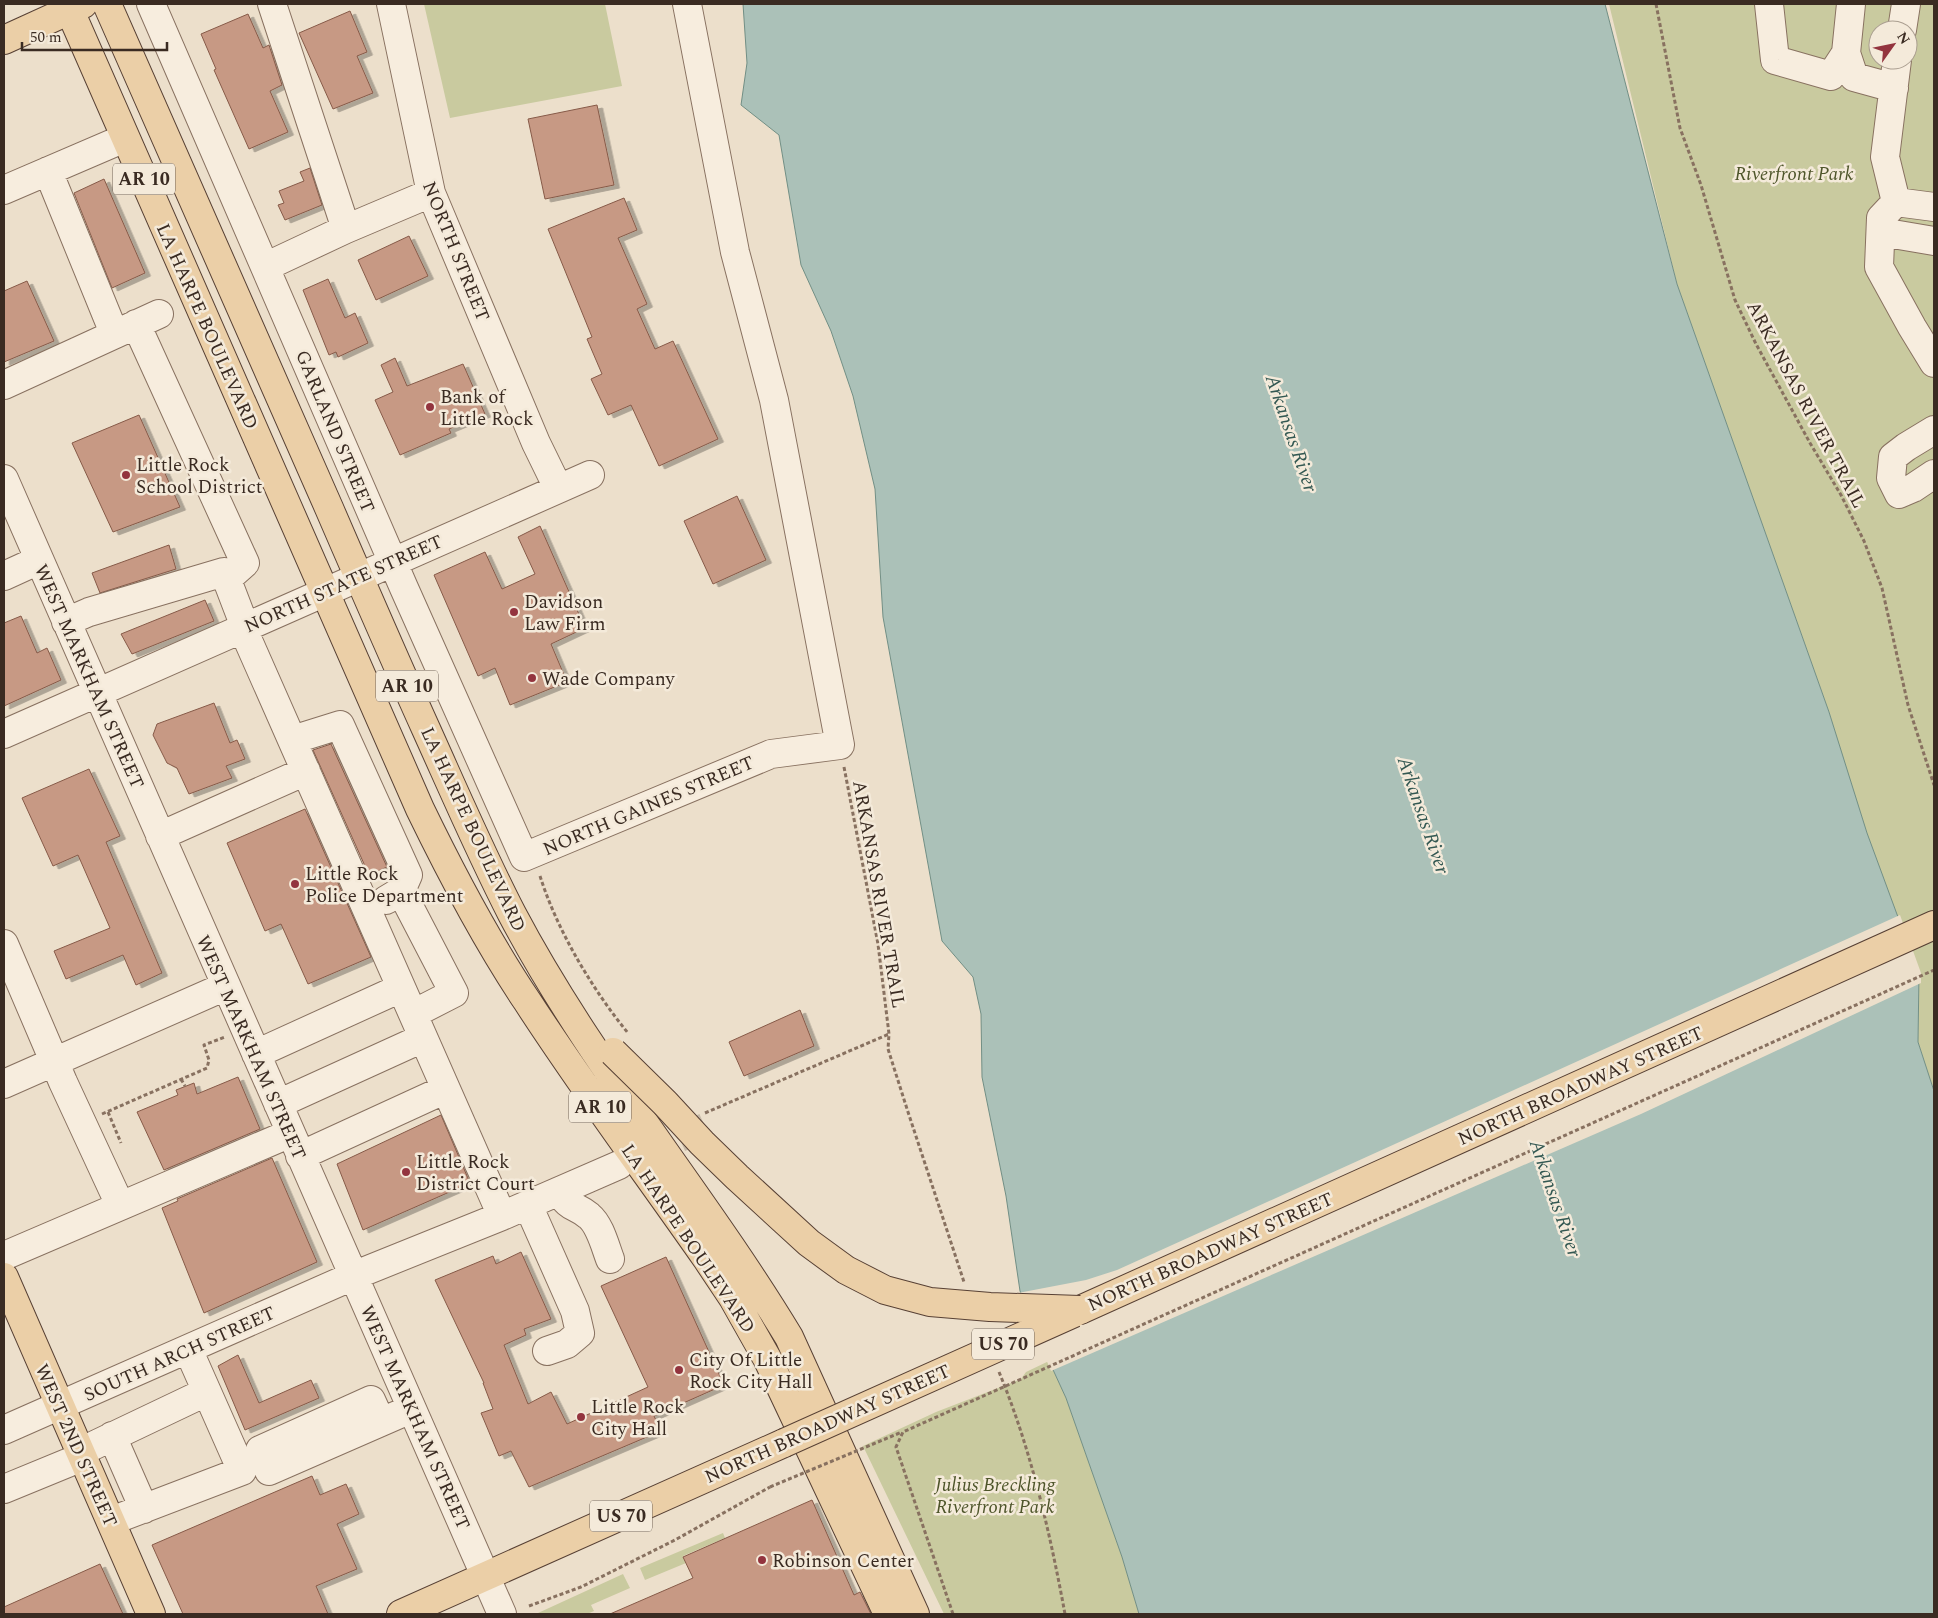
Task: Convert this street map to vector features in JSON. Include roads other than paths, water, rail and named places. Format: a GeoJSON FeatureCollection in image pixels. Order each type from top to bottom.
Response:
{"type":"FeatureCollection","features":[{"type":"Feature","properties":{"kind":"main road","name":"LA HARPE BOULEVARD"},"geometry":{"type":"LineString","coordinates":[[107,4],[225,266],[358,576],[456,796],[513,915],[552,986],[616,1084],[764,1295],[789,1337],[915,1614]]}},
{"type":"Feature","properties":{"kind":"main road","name":"LA HARPE BOULEVARD"},"geometry":{"type":"LineString","coordinates":[[73,6],[125,138],[420,809],[469,905],[527,1001],[733,1298],[768,1360],[888,1614]]}},
{"type":"Feature","properties":{"kind":"main road"},"geometry":{"type":"LineString","coordinates":[[4,40],[73,6]]}},
{"type":"Feature","properties":{"kind":"main road"},"geometry":{"type":"LineString","coordinates":[[456,796],[522,900],[557,964],[591,1020],[622,1044],[665,1103],[702,1143],[809,1243],[846,1270],[885,1290],[930,1302],[990,1307],[1080,1310]]}},
{"type":"Feature","properties":{"kind":"main road","name":"NORTH BROADWAY STREET"},"geometry":{"type":"LineString","coordinates":[[486,1576],[1934,925]]}},
{"type":"Feature","properties":{"kind":"main road","name":"WEST 2ND STREET"},"geometry":{"type":"LineString","coordinates":[[4,1277],[151,1614]]}},
{"type":"Feature","properties":{"kind":"main road","name":"US 70"},"geometry":{"type":"LineString","coordinates":[[401,1614],[486,1576]]}},
{"type":"Feature","properties":{"kind":"street","name":"GARLAND STREET"},"geometry":{"type":"LineString","coordinates":[[152,4],[392,561],[528,856]]}},
{"type":"Feature","properties":{"kind":"street"},"geometry":{"type":"LineString","coordinates":[[272,4],[346,229]]}},
{"type":"Feature","properties":{"kind":"street","name":"NORTH STREET"},"geometry":{"type":"LineString","coordinates":[[391,4],[431,193],[536,443],[558,488]]}},
{"type":"Feature","properties":{"kind":"street","name":"NORTH GAINES STREET"},"geometry":{"type":"LineString","coordinates":[[528,856],[771,754],[840,744],[774,400],[735,252],[688,4]]}},
{"type":"Feature","properties":{"kind":"street"},"geometry":{"type":"LineString","coordinates":[[1769,4],[1775,60],[1831,76],[1846,53]]}},
{"type":"Feature","properties":{"kind":"street"},"geometry":{"type":"LineString","coordinates":[[1851,4],[1846,53],[1854,77],[1894,88]]}},
{"type":"Feature","properties":{"kind":"street"},"geometry":{"type":"LineString","coordinates":[[1904,20],[1906,4]]}},
{"type":"Feature","properties":{"kind":"street"},"geometry":{"type":"LineString","coordinates":[[1896,70],[1886,156],[1896,202]]}},
{"type":"Feature","properties":{"kind":"street"},"geometry":{"type":"LineString","coordinates":[[6,183],[48,171],[125,138]]}},
{"type":"Feature","properties":{"kind":"street"},"geometry":{"type":"LineString","coordinates":[[48,171],[137,324],[245,563],[227,579]]}},
{"type":"Feature","properties":{"kind":"street"},"geometry":{"type":"LineString","coordinates":[[265,267],[346,229],[431,193]]}},
{"type":"Feature","properties":{"kind":"street"},"geometry":{"type":"LineString","coordinates":[[1896,202],[1934,207]]}},
{"type":"Feature","properties":{"kind":"street"},"geometry":{"type":"LineString","coordinates":[[1896,202],[1881,218],[1879,267],[1934,362]]}},
{"type":"Feature","properties":{"kind":"street"},"geometry":{"type":"LineString","coordinates":[[1881,232],[1934,241]]}},
{"type":"Feature","properties":{"kind":"street"},"geometry":{"type":"LineString","coordinates":[[4,385],[137,324]]}},
{"type":"Feature","properties":{"kind":"street"},"geometry":{"type":"LineString","coordinates":[[1934,430],[1906,446],[1893,457],[1891,478],[1899,494],[1913,488],[1934,474]]}},
{"type":"Feature","properties":{"kind":"street","name":"NORTH STATE STREET"},"geometry":{"type":"LineString","coordinates":[[4,734],[590,474]]}},
{"type":"Feature","properties":{"kind":"street","name":"WEST MARKHAM STREET"},"geometry":{"type":"LineString","coordinates":[[4,479],[502,1614]]}},
{"type":"Feature","properties":{"kind":"street"},"geometry":{"type":"LineString","coordinates":[[4,576],[39,560]]}},
{"type":"Feature","properties":{"kind":"street"},"geometry":{"type":"LineString","coordinates":[[66,622],[89,612],[204,576],[224,572],[244,628],[292,740],[502,1216]]}},
{"type":"Feature","properties":{"kind":"street"},"geometry":{"type":"LineString","coordinates":[[292,740],[340,724],[408,875],[401,892],[367,910]]}},
{"type":"Feature","properties":{"kind":"street"},"geometry":{"type":"LineString","coordinates":[[160,836],[306,771]]}},
{"type":"Feature","properties":{"kind":"street"},"geometry":{"type":"LineString","coordinates":[[278,1104],[418,1026],[454,992],[401,892]]}},
{"type":"Feature","properties":{"kind":"street"},"geometry":{"type":"LineString","coordinates":[[4,944],[54,1062],[120,1205]]}},
{"type":"Feature","properties":{"kind":"street"},"geometry":{"type":"LineString","coordinates":[[4,1084],[226,986]]}},
{"type":"Feature","properties":{"kind":"street"},"geometry":{"type":"LineString","coordinates":[[256,1054],[401,988]]}},
{"type":"Feature","properties":{"kind":"street"},"geometry":{"type":"LineString","coordinates":[[4,1256],[120,1205],[446,1089]]}},
{"type":"Feature","properties":{"kind":"street","name":"SOUTH ARCH STREET"},"geometry":{"type":"LineString","coordinates":[[4,1430],[353,1276],[502,1216],[619,1165]]}},
{"type":"Feature","properties":{"kind":"street"},"geometry":{"type":"LineString","coordinates":[[559,1191],[566,1203],[589,1216],[595,1223],[610,1259]]}},
{"type":"Feature","properties":{"kind":"street"},"geometry":{"type":"LineString","coordinates":[[528,1205],[575,1311],[580,1333],[567,1344],[547,1351]]}},
{"type":"Feature","properties":{"kind":"street"},"geometry":{"type":"LineString","coordinates":[[188,1349],[242,1471]]}},
{"type":"Feature","properties":{"kind":"street"},"geometry":{"type":"LineString","coordinates":[[4,1489],[81,1454],[112,1436],[206,1392]]}},
{"type":"Feature","properties":{"kind":"street"},"geometry":{"type":"LineString","coordinates":[[111,1522],[242,1471],[269,1471],[412,1409]]}},
{"type":"Feature","properties":{"kind":"street"},"geometry":{"type":"LineString","coordinates":[[112,1436],[144,1508]]}},
{"type":"Feature","properties":{"kind":"water","name":"Arkansas River"},"geometry":{"type":"Polygon","coordinates":[[[743,4],[1605,4],[1677,284],[1829,712],[1867,833],[1919,974],[1918,1042],[1934,1091],[1934,1614],[1139,1614],[1122,1557],[1066,1398],[1020,1291],[1006,1196],[982,1077],[981,1014],[973,977],[942,941],[883,617],[875,489],[853,396],[831,331],[801,265],[779,135],[741,105],[747,63],[743,4]]]}},
{"type":"Feature","properties":{"kind":"tunnel"},"geometry":{"type":"LineString","coordinates":[[641,1155],[716,1122]]}},
{"type":"Feature","properties":{"kind":"place","name":"Bank of Little Rock"},"geometry":{"type":"Point","coordinates":[430,407]}},
{"type":"Feature","properties":{"kind":"place","name":"Little Rock School District"},"geometry":{"type":"Point","coordinates":[126,475]}},
{"type":"Feature","properties":{"kind":"place","name":"Davidson Law Firm"},"geometry":{"type":"Point","coordinates":[514,612]}},
{"type":"Feature","properties":{"kind":"place","name":"Wade Company"},"geometry":{"type":"Point","coordinates":[532,678]}},
{"type":"Feature","properties":{"kind":"place","name":"Little Rock Police Department"},"geometry":{"type":"Point","coordinates":[295,884]}},
{"type":"Feature","properties":{"kind":"place","name":"Little Rock District Court"},"geometry":{"type":"Point","coordinates":[406,1172]}},
{"type":"Feature","properties":{"kind":"place","name":"City Of Little Rock City Hall"},"geometry":{"type":"Point","coordinates":[679,1370]}},
{"type":"Feature","properties":{"kind":"place","name":"Little Rock City Hall"},"geometry":{"type":"Point","coordinates":[581,1417]}},
{"type":"Feature","properties":{"kind":"place","name":"Robinson Center"},"geometry":{"type":"Point","coordinates":[762,1560]}},
{"type":"Feature","properties":{"kind":"park label","name":"Riverfront Park"},"geometry":{"type":"Point","coordinates":[1794,173]}},
{"type":"Feature","properties":{"kind":"park label","name":"Julius Breckling Riverfront Park"},"geometry":{"type":"Point","coordinates":[995,1495]}}]}
